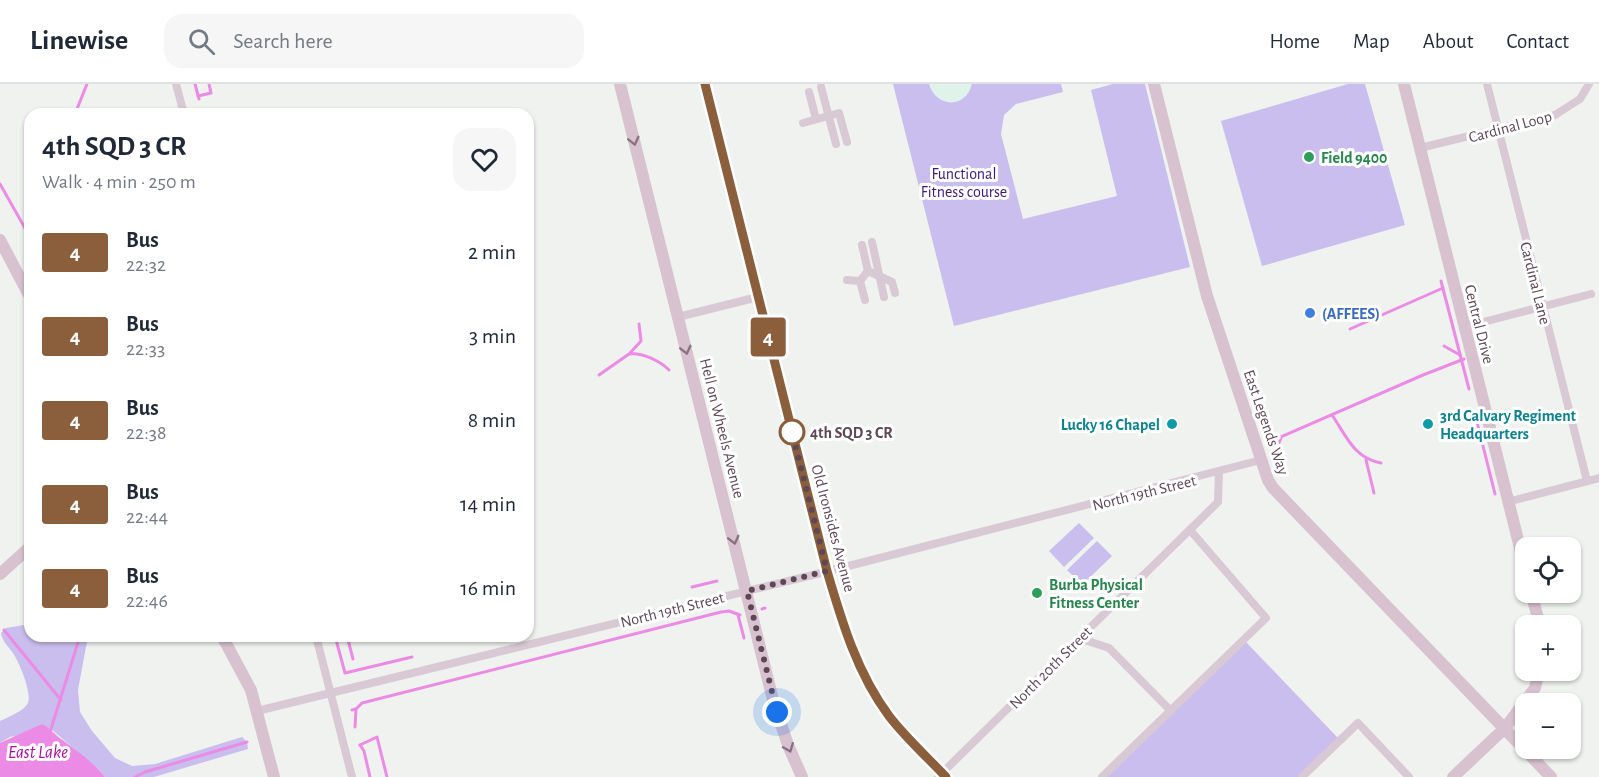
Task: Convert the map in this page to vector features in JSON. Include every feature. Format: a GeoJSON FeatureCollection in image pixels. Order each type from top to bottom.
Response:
{"type":"FeatureCollection","features":[{"type":"Feature","properties":{"kind":"street"},"geometry":{"type":"LineString","coordinates":[[176,84],[182,108]]}},
{"type":"Feature","properties":{"kind":"street","name":"Hell on Wheels Avenue"},"geometry":{"type":"LineString","coordinates":[[620,84],[781,725],[802,777]]}},
{"type":"Feature","properties":{"kind":"street","name":"Old Ironsides Avenue"},"geometry":{"type":"LineString","coordinates":[[705,84],[827,571],[848,640],[871,688],[898,727],[942,776]]}},
{"type":"Feature","properties":{"kind":"street","name":"East Legends Way"},"geometry":{"type":"LineString","coordinates":[[1154,84],[1207,296],[1268,480],[1551,777]]}},
{"type":"Feature","properties":{"kind":"street","name":"Central Drive"},"geometry":{"type":"LineString","coordinates":[[1404,84],[1516,537]]}},
{"type":"Feature","properties":{"kind":"street","name":"Cardinal Lane"},"geometry":{"type":"LineString","coordinates":[[1487,84],[1587,481]]}},
{"type":"Feature","properties":{"kind":"street","name":"Cardinal Loop"},"geometry":{"type":"LineString","coordinates":[[1420,148],[1555,115],[1580,99],[1589,84]]}},
{"type":"Feature","properties":{"kind":"street"},"geometry":{"type":"LineString","coordinates":[[821,87],[836,144]]}},
{"type":"Feature","properties":{"kind":"street"},"geometry":{"type":"LineString","coordinates":[[809,92],[816,120]]}},
{"type":"Feature","properties":{"kind":"street"},"geometry":{"type":"LineString","coordinates":[[803,123],[839,113],[847,142]]}},
{"type":"Feature","properties":{"kind":"street"},"geometry":{"type":"LineString","coordinates":[[0,240],[24,286]]}},
{"type":"Feature","properties":{"kind":"street"},"geometry":{"type":"LineString","coordinates":[[872,242],[884,297]]}},
{"type":"Feature","properties":{"kind":"street"},"geometry":{"type":"LineString","coordinates":[[862,245],[868,271]]}},
{"type":"Feature","properties":{"kind":"street"},"geometry":{"type":"LineString","coordinates":[[868,271],[892,282],[895,292]]}},
{"type":"Feature","properties":{"kind":"street"},"geometry":{"type":"LineString","coordinates":[[860,281],[868,271]]}},
{"type":"Feature","properties":{"kind":"street"},"geometry":{"type":"LineString","coordinates":[[847,280],[860,281]]}},
{"type":"Feature","properties":{"kind":"street"},"geometry":{"type":"LineString","coordinates":[[860,281],[865,300]]}},
{"type":"Feature","properties":{"kind":"street"},"geometry":{"type":"LineString","coordinates":[[1464,327],[1591,294]]}},
{"type":"Feature","properties":{"kind":"street"},"geometry":{"type":"LineString","coordinates":[[678,317],[758,297]]}},
{"type":"Feature","properties":{"kind":"street","name":"North 19th Street"},"geometry":{"type":"LineString","coordinates":[[257,711],[827,571],[1261,460]]}},
{"type":"Feature","properties":{"kind":"street","name":"North 20th Street"},"geometry":{"type":"LineString","coordinates":[[942,776],[1218,502],[1219,471]]}},
{"type":"Feature","properties":{"kind":"street"},"geometry":{"type":"LineString","coordinates":[[1507,502],[1599,478]]}},
{"type":"Feature","properties":{"kind":"street"},"geometry":{"type":"LineString","coordinates":[[1102,777],[1266,618],[1190,530]]}},
{"type":"Feature","properties":{"kind":"street"},"geometry":{"type":"LineString","coordinates":[[0,574],[24,553]]}},
{"type":"Feature","properties":{"kind":"street"},"geometry":{"type":"LineString","coordinates":[[1079,638],[1109,648],[1171,711]]}},
{"type":"Feature","properties":{"kind":"street"},"geometry":{"type":"LineString","coordinates":[[225,642],[244,675],[257,711],[274,777]]}},
{"type":"Feature","properties":{"kind":"street"},"geometry":{"type":"LineString","coordinates":[[318,642],[352,777]]}},
{"type":"Feature","properties":{"kind":"street"},"geometry":{"type":"LineString","coordinates":[[1453,777],[1505,728],[1535,688],[1537,681]]}},
{"type":"Feature","properties":{"kind":"street"},"geometry":{"type":"LineString","coordinates":[[1302,777],[1358,723],[1409,777]]}},
{"type":"Feature","properties":{"kind":"green space","name":"Functional Fitness course"},"geometry":{"type":"Polygon","coordinates":[[[893,84],[1061,84],[1063,92],[1016,104],[1004,115],[1001,134],[1023,219],[1117,196],[1091,90],[1113,84],[1145,84],[1190,267],[954,326],[893,84]]]}},
{"type":"Feature","properties":{"kind":"green space","name":"Field 9400"},"geometry":{"type":"Polygon","coordinates":[[[1348,84],[1365,84],[1405,225],[1262,266],[1221,121],[1348,84]]]}},
{"type":"Feature","properties":{"kind":"green space"},"geometry":{"type":"Polygon","coordinates":[[[1079,523],[1094,538],[1064,567],[1049,551],[1079,523]]]}},
{"type":"Feature","properties":{"kind":"green space"},"geometry":{"type":"Polygon","coordinates":[[[1097,541],[1112,556],[1082,585],[1067,570],[1097,541]]]}},
{"type":"Feature","properties":{"kind":"green space"},"geometry":{"type":"Polygon","coordinates":[[[24,625],[24,642],[87,642],[78,690],[80,712],[92,731],[115,758],[132,766],[155,764],[242,737],[247,742],[248,749],[154,777],[105,777],[51,729],[10,737],[0,743],[0,721],[23,709],[29,698],[21,670],[1,633],[6,628],[24,625]]]}},
{"type":"Feature","properties":{"kind":"green space"},"geometry":{"type":"Polygon","coordinates":[[[1246,642],[1338,738],[1298,777],[1107,777],[1246,642]]]}},
{"type":"Feature","properties":{"kind":"sand"},"geometry":{"type":"Polygon","coordinates":[[[929,84],[972,84],[964,98],[951,102],[938,98],[929,84]]]}},
{"type":"Feature","properties":{"kind":"water","name":"East Lake"},"geometry":{"type":"Polygon","coordinates":[[[42,724],[84,756],[105,777],[0,777],[0,743],[42,724]]]}},
{"type":"Feature","properties":{"kind":"waterway"},"geometry":{"type":"LineString","coordinates":[[77,108],[87,84]]}},
{"type":"Feature","properties":{"kind":"waterway"},"geometry":{"type":"LineString","coordinates":[[195,84],[199,99]]}},
{"type":"Feature","properties":{"kind":"waterway"},"geometry":{"type":"LineString","coordinates":[[198,96],[211,93],[209,84]]}},
{"type":"Feature","properties":{"kind":"waterway"},"geometry":{"type":"LineString","coordinates":[[0,184],[24,226]]}},
{"type":"Feature","properties":{"kind":"waterway"},"geometry":{"type":"LineString","coordinates":[[1441,281],[1469,389]]}},
{"type":"Feature","properties":{"kind":"waterway"},"geometry":{"type":"LineString","coordinates":[[1350,329],[1443,288]]}},
{"type":"Feature","properties":{"kind":"waterway"},"geometry":{"type":"LineString","coordinates":[[630,353],[641,341],[639,324]]}},
{"type":"Feature","properties":{"kind":"waterway"},"geometry":{"type":"LineString","coordinates":[[1444,346],[1460,355]]}},
{"type":"Feature","properties":{"kind":"waterway"},"geometry":{"type":"LineString","coordinates":[[599,375],[629,354],[639,354],[650,358],[669,370]]}},
{"type":"Feature","properties":{"kind":"waterway"},"geometry":{"type":"LineString","coordinates":[[1267,443],[1464,359]]}},
{"type":"Feature","properties":{"kind":"waterway"},"geometry":{"type":"LineString","coordinates":[[1332,415],[1347,439],[1358,451],[1381,463]]}},
{"type":"Feature","properties":{"kind":"waterway"},"geometry":{"type":"LineString","coordinates":[[1476,418],[1495,494]]}},
{"type":"Feature","properties":{"kind":"waterway"},"geometry":{"type":"LineString","coordinates":[[1272,460],[1281,438]]}},
{"type":"Feature","properties":{"kind":"waterway"},"geometry":{"type":"LineString","coordinates":[[1366,460],[1374,493]]}},
{"type":"Feature","properties":{"kind":"waterway"},"geometry":{"type":"LineString","coordinates":[[692,587],[717,581]]}},
{"type":"Feature","properties":{"kind":"waterway"},"geometry":{"type":"LineString","coordinates":[[356,709],[362,703],[721,612],[729,611],[740,615]]}},
{"type":"Feature","properties":{"kind":"waterway"},"geometry":{"type":"LineString","coordinates":[[738,615],[744,638]]}},
{"type":"Feature","properties":{"kind":"waterway"},"geometry":{"type":"LineString","coordinates":[[4,630],[61,700]]}},
{"type":"Feature","properties":{"kind":"waterway"},"geometry":{"type":"LineString","coordinates":[[50,732],[78,642]]}},
{"type":"Feature","properties":{"kind":"waterway"},"geometry":{"type":"LineString","coordinates":[[337,642],[345,673],[412,657]]}},
{"type":"Feature","properties":{"kind":"waterway"},"geometry":{"type":"LineString","coordinates":[[349,642],[353,659]]}},
{"type":"Feature","properties":{"kind":"waterway"},"geometry":{"type":"LineString","coordinates":[[352,710],[356,709],[355,727]]}},
{"type":"Feature","properties":{"kind":"waterway"},"geometry":{"type":"LineString","coordinates":[[360,745],[377,737],[387,777]]}},
{"type":"Feature","properties":{"kind":"waterway"},"geometry":{"type":"LineString","coordinates":[[135,777],[247,742]]}},
{"type":"Feature","properties":{"kind":"waterway"},"geometry":{"type":"LineString","coordinates":[[360,745],[364,751],[370,777]]}},
{"type":"Feature","properties":{"kind":"bus line","name":"4"},"geometry":{"type":"LineString","coordinates":[[705,84],[827,571],[848,640],[862,670],[888,714],[946,777]]}},
{"type":"Feature","properties":{"kind":"place","name":"Field 9400"},"geometry":{"type":"Point","coordinates":[1309,157]}},
{"type":"Feature","properties":{"kind":"place","name":"(AFFEES)"},"geometry":{"type":"Point","coordinates":[1310,313]}},
{"type":"Feature","properties":{"kind":"place","name":"Lucky 16 Chapel"},"geometry":{"type":"Point","coordinates":[1172,424]}},
{"type":"Feature","properties":{"kind":"place","name":"3rd Calvary Regiment Headquarters"},"geometry":{"type":"Point","coordinates":[1428,424]}},
{"type":"Feature","properties":{"kind":"place","name":"4th SQD 3 CR"},"geometry":{"type":"Point","coordinates":[792,432]}},
{"type":"Feature","properties":{"kind":"place","name":"Burba Physical Fitness Center"},"geometry":{"type":"Point","coordinates":[1037,593]}},
{"type":"Feature","properties":{"kind":"route"},"geometry":{"type":"LineString","coordinates":[[777,712],[747,591],[827,571],[792,432]]}}]}
